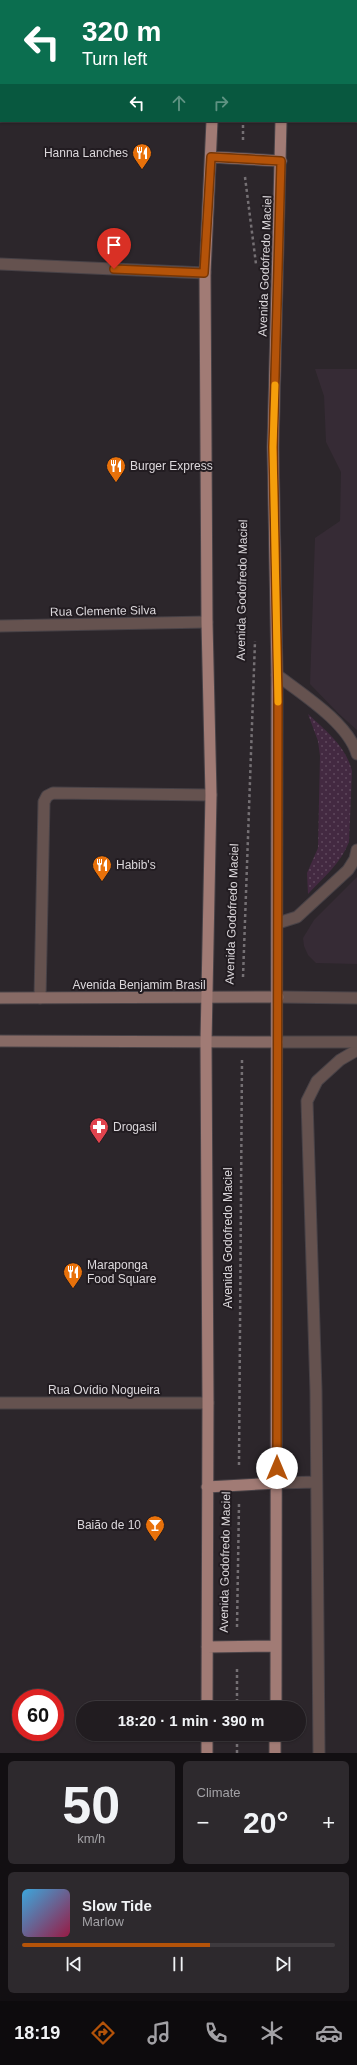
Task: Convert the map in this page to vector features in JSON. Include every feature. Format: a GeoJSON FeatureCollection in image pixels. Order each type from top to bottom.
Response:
{"type":"FeatureCollection","features":[{"type":"Feature","properties":{"kind":"main road","name":"Avenida Godofredo Maciel"},"geometry":{"type":"LineString","coordinates":[[207,1701],[208,1403],[206,1042],[211,795],[207,622],[204,273],[212,122]]}},
{"type":"Feature","properties":{"kind":"main road","name":"Avenida Godofredo Maciel"},"geometry":{"type":"LineString","coordinates":[[276,1701],[276,1042],[278,997],[278,923],[277,675],[273,447],[281,122]]}},
{"type":"Feature","properties":{"kind":"main road"},"geometry":{"type":"LineString","coordinates":[[211,157],[281,161]]}},
{"type":"Feature","properties":{"kind":"main road","name":"Avenida Benjamim Brasil"},"geometry":{"type":"LineString","coordinates":[[0,998],[278,997]]}},
{"type":"Feature","properties":{"kind":"main road"},"geometry":{"type":"LineString","coordinates":[[0,1041],[276,1042]]}},
{"type":"Feature","properties":{"kind":"main road"},"geometry":{"type":"LineString","coordinates":[[207,1487],[277,1484]]}},
{"type":"Feature","properties":{"kind":"main road"},"geometry":{"type":"LineString","coordinates":[[207,1647],[276,1646]]}},
{"type":"Feature","properties":{"kind":"main road"},"geometry":{"type":"LineString","coordinates":[[207,1741],[207,1753]]}},
{"type":"Feature","properties":{"kind":"main road"},"geometry":{"type":"LineString","coordinates":[[275,1753],[276,1741]]}},
{"type":"Feature","properties":{"kind":"street"},"geometry":{"type":"LineString","coordinates":[[0,264],[204,273]]}},
{"type":"Feature","properties":{"kind":"street","name":"Rua Clemente Silva"},"geometry":{"type":"LineString","coordinates":[[0,626],[207,622]]}},
{"type":"Feature","properties":{"kind":"street"},"geometry":{"type":"LineString","coordinates":[[277,675],[333,720],[355,747],[357,754]]}},
{"type":"Feature","properties":{"kind":"street"},"geometry":{"type":"LineString","coordinates":[[40,998],[44,802],[47,796],[53,793],[211,795]]}},
{"type":"Feature","properties":{"kind":"street"},"geometry":{"type":"LineString","coordinates":[[278,923],[297,916],[348,870],[355,859],[357,850]]}},
{"type":"Feature","properties":{"kind":"street"},"geometry":{"type":"LineString","coordinates":[[278,997],[357,998]]}},
{"type":"Feature","properties":{"kind":"street"},"geometry":{"type":"LineString","coordinates":[[276,1042],[357,1042]]}},
{"type":"Feature","properties":{"kind":"street"},"geometry":{"type":"LineString","coordinates":[[319,1753],[316,1391],[307,1101],[317,1081],[340,1060],[357,1050]]}},
{"type":"Feature","properties":{"kind":"street","name":"Rua Ovídio Nogueira"},"geometry":{"type":"LineString","coordinates":[[0,1403],[208,1403]]}},
{"type":"Feature","properties":{"kind":"street"},"geometry":{"type":"LineString","coordinates":[[277,1484],[316,1482]]}},
{"type":"Feature","properties":{"kind":"path","name":"Avenida Godofredo Maciel"},"geometry":{"type":"LineString","coordinates":[[244,122],[243,159],[257,267]]}},
{"type":"Feature","properties":{"kind":"path","name":"Avenida Godofredo Maciel"},"geometry":{"type":"LineString","coordinates":[[243,998],[243,952],[255,639]]}},
{"type":"Feature","properties":{"kind":"path","name":"Avenida Godofredo Maciel"},"geometry":{"type":"LineString","coordinates":[[237,1701],[243,1042]]}},
{"type":"Feature","properties":{"kind":"path"},"geometry":{"type":"LineString","coordinates":[[237,1741],[237,1753]]}},
{"type":"Feature","properties":{"kind":"shaded area"},"geometry":{"type":"Polygon","coordinates":[[[315,369],[357,369],[357,730],[310,684],[315,538],[340,521],[341,472],[326,442],[324,396],[315,369]]]}},
{"type":"Feature","properties":{"kind":"shaded area"},"geometry":{"type":"Polygon","coordinates":[[[308,714],[340,746],[352,771],[349,842],[341,857],[308,894],[307,873],[318,848],[320,756],[318,741],[308,714]]]}},
{"type":"Feature","properties":{"kind":"shaded area"},"geometry":{"type":"Polygon","coordinates":[[[357,877],[357,964],[316,963],[308,955],[304,946],[303,938],[314,920],[357,877]]]}},
{"type":"Feature","properties":{"kind":"slow traffic"},"geometry":{"type":"LineString","coordinates":[[275,385],[273,447],[278,702]]}},
{"type":"Feature","properties":{"kind":"place","name":"Hanna Lanches"},"geometry":{"type":"Point","coordinates":[142,170]}},
{"type":"Feature","properties":{"kind":"place","name":"Burger Express"},"geometry":{"type":"Point","coordinates":[116,483]}},
{"type":"Feature","properties":{"kind":"place","name":"Habib's"},"geometry":{"type":"Point","coordinates":[102,882]}},
{"type":"Feature","properties":{"kind":"place","name":"Drogasil"},"geometry":{"type":"Point","coordinates":[99,1144]}},
{"type":"Feature","properties":{"kind":"place","name":"Maraponga Food Square"},"geometry":{"type":"Point","coordinates":[73,1289]}},
{"type":"Feature","properties":{"kind":"place","name":"Baião de 10"},"geometry":{"type":"Point","coordinates":[155,1542]}},
{"type":"Feature","properties":{"kind":"route"},"geometry":{"type":"LineString","coordinates":[[114,269],[204,273],[211,157],[281,161],[273,447],[278,690],[278,997],[276,1042],[277,1468]]}}]}
